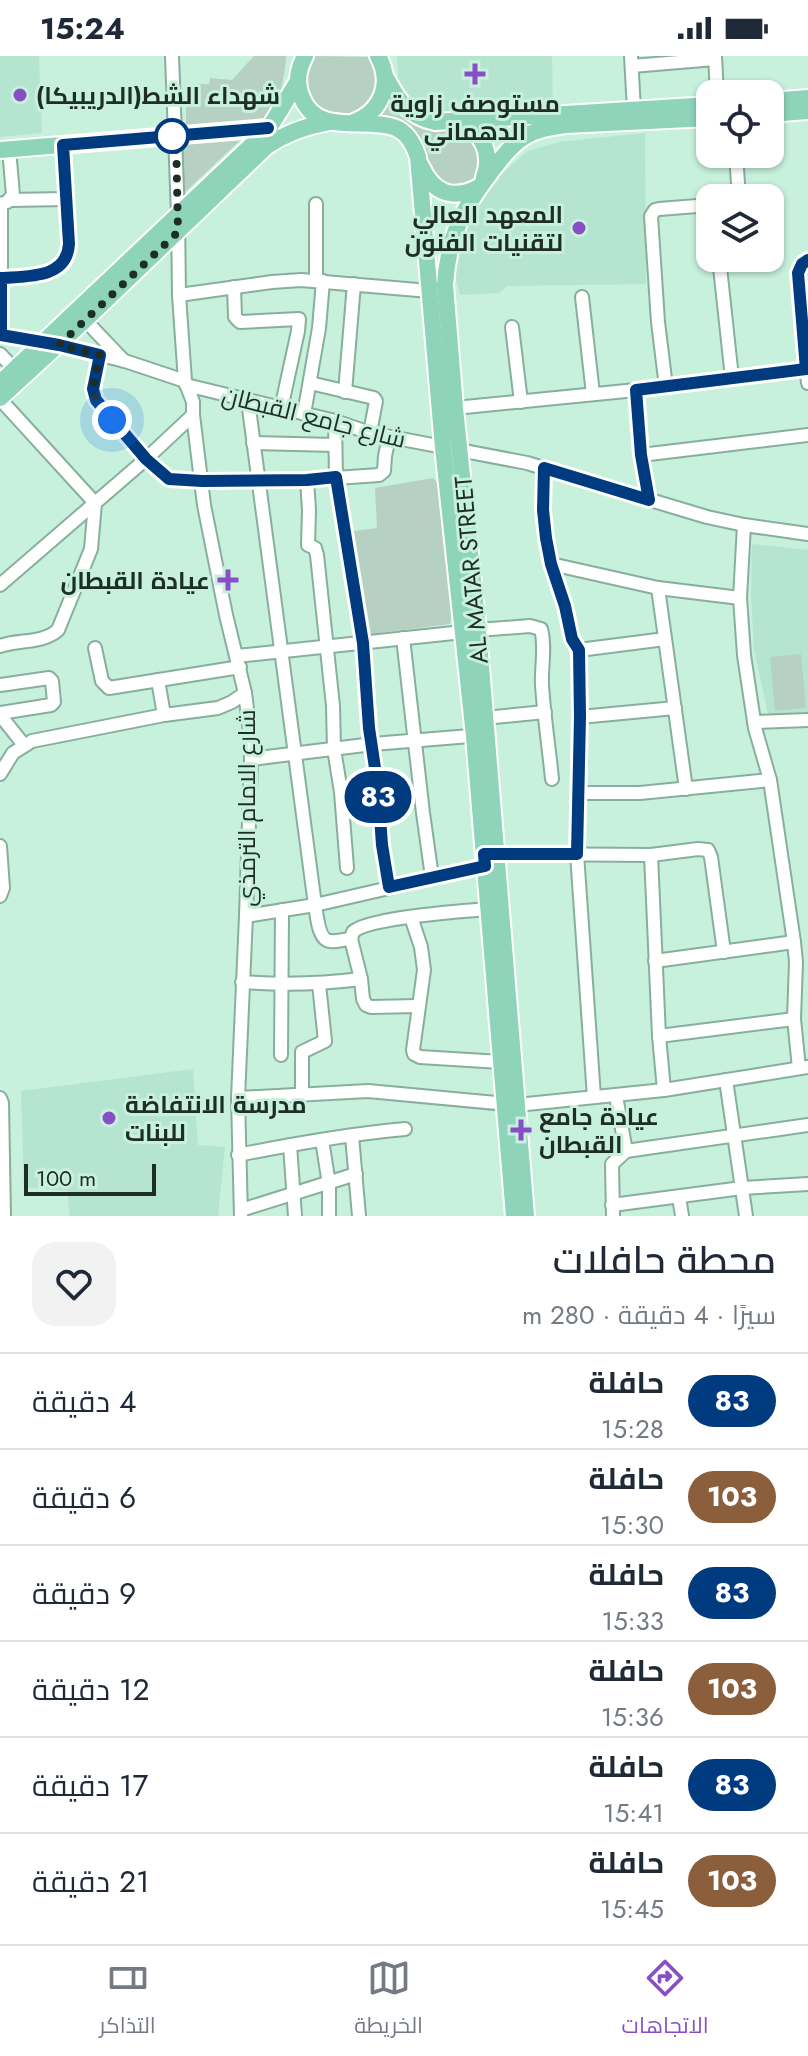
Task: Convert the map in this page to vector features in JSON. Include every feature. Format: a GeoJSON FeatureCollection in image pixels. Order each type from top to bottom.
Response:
{"type":"FeatureCollection","features":[{"type":"Feature","properties":{"kind":"main road"},"geometry":{"type":"LineString","coordinates":[[293,56],[301,97],[310,110],[330,122],[354,122],[399,129],[409,138],[428,181],[437,189],[457,195],[481,184],[488,163],[476,130],[460,121]]}},
{"type":"Feature","properties":{"kind":"main road"},"geometry":{"type":"LineString","coordinates":[[51,343],[85,320],[268,128],[298,77],[305,56]]}},
{"type":"Feature","properties":{"kind":"main road"},"geometry":{"type":"LineString","coordinates":[[384,64],[400,101],[421,119],[435,122],[696,106]]}},
{"type":"Feature","properties":{"kind":"main road"},"geometry":{"type":"LineString","coordinates":[[354,122],[371,112],[383,96],[384,64]]}},
{"type":"Feature","properties":{"kind":"main road"},"geometry":{"type":"LineString","coordinates":[[784,100],[808,98]]}},
{"type":"Feature","properties":{"kind":"main road"},"geometry":{"type":"LineString","coordinates":[[784,113],[808,111]]}},
{"type":"Feature","properties":{"kind":"main road","name":"AL MATAR STREET"},"geometry":{"type":"LineString","coordinates":[[526,1216],[511,1105],[488,858],[481,729],[452,448],[455,408],[446,265],[463,210],[513,145],[526,136],[544,129],[589,124],[696,119]]}},
{"type":"Feature","properties":{"kind":"main road"},"geometry":{"type":"LineString","coordinates":[[0,399],[18,374],[178,224],[267,146],[294,131],[330,122]]}},
{"type":"Feature","properties":{"kind":"main road"},"geometry":{"type":"LineString","coordinates":[[5,149],[268,128]]}},
{"type":"Feature","properties":{"kind":"main road"},"geometry":{"type":"LineString","coordinates":[[418,157],[429,291],[452,448]]}},
{"type":"Feature","properties":{"kind":"main road"},"geometry":{"type":"LineString","coordinates":[[0,383],[18,374]]}},
{"type":"Feature","properties":{"kind":"main road"},"geometry":{"type":"LineString","coordinates":[[488,858],[488,909],[501,1062],[511,1105],[514,1216]]}},
{"type":"Feature","properties":{"kind":"street","name":"شارع الامام الترمذي"},"geometry":{"type":"LineString","coordinates":[[172,56],[179,295],[185,383],[193,402],[204,505],[245,693],[251,759],[238,1098],[241,1213]]}},
{"type":"Feature","properties":{"kind":"street"},"geometry":{"type":"LineString","coordinates":[[634,110],[631,61],[715,57],[716,80]]}},
{"type":"Feature","properties":{"kind":"street"},"geometry":{"type":"LineString","coordinates":[[1,278],[51,272],[64,261],[69,244],[63,145]]}},
{"type":"Feature","properties":{"kind":"street"},"geometry":{"type":"LineString","coordinates":[[0,334],[3,202],[13,192],[5,149]]}},
{"type":"Feature","properties":{"kind":"street"},"geometry":{"type":"LineString","coordinates":[[3,202],[66,199]]}},
{"type":"Feature","properties":{"kind":"street"},"geometry":{"type":"LineString","coordinates":[[304,414],[319,328],[316,204]]}},
{"type":"Feature","properties":{"kind":"street"},"geometry":{"type":"LineString","coordinates":[[666,387],[651,216],[659,209],[696,206]]}},
{"type":"Feature","properties":{"kind":"street"},"geometry":{"type":"LineString","coordinates":[[808,260],[798,273],[808,383]]}},
{"type":"Feature","properties":{"kind":"street"},"geometry":{"type":"LineString","coordinates":[[721,272],[732,378]]}},
{"type":"Feature","properties":{"kind":"street"},"geometry":{"type":"LineString","coordinates":[[179,295],[272,282],[320,280],[429,291]]}},
{"type":"Feature","properties":{"kind":"street"},"geometry":{"type":"LineString","coordinates":[[345,392],[354,284]]}},
{"type":"Feature","properties":{"kind":"street"},"geometry":{"type":"LineString","coordinates":[[234,287],[235,317],[240,322],[299,319],[281,409]]}},
{"type":"Feature","properties":{"kind":"street"},"geometry":{"type":"LineString","coordinates":[[582,297],[593,394]]}},
{"type":"Feature","properties":{"kind":"street"},"geometry":{"type":"LineString","coordinates":[[85,320],[125,361]]}},
{"type":"Feature","properties":{"kind":"street"},"geometry":{"type":"LineString","coordinates":[[512,327],[521,402]]}},
{"type":"Feature","properties":{"kind":"street","name":"شارع جامع القبطان"},"geometry":{"type":"LineString","coordinates":[[0,334],[125,361],[185,383],[335,421],[370,433],[544,468],[744,525],[808,534]]}},
{"type":"Feature","properties":{"kind":"street"},"geometry":{"type":"LineString","coordinates":[[0,354],[18,374]]}},
{"type":"Feature","properties":{"kind":"street"},"geometry":{"type":"LineString","coordinates":[[100,355],[94,379],[94,396],[146,459],[169,479],[307,480],[377,476],[383,474],[389,437]]}},
{"type":"Feature","properties":{"kind":"street"},"geometry":{"type":"LineString","coordinates":[[455,408],[666,387],[806,369]]}},
{"type":"Feature","properties":{"kind":"street"},"geometry":{"type":"LineString","coordinates":[[310,383],[374,398],[370,433]]}},
{"type":"Feature","properties":{"kind":"street"},"geometry":{"type":"LineString","coordinates":[[636,390],[641,455],[649,500]]}},
{"type":"Feature","properties":{"kind":"street"},"geometry":{"type":"LineString","coordinates":[[0,399],[95,503],[91,549],[58,630],[44,638],[0,646]]}},
{"type":"Feature","properties":{"kind":"street"},"geometry":{"type":"LineString","coordinates":[[248,401],[315,905],[324,939],[351,939]]}},
{"type":"Feature","properties":{"kind":"street"},"geometry":{"type":"LineString","coordinates":[[0,585],[193,415]]}},
{"type":"Feature","properties":{"kind":"street"},"geometry":{"type":"LineString","coordinates":[[335,421],[336,477],[363,643],[369,728],[389,887]]}},
{"type":"Feature","properties":{"kind":"street"},"geometry":{"type":"LineString","coordinates":[[641,455],[808,435]]}},
{"type":"Feature","properties":{"kind":"street"},"geometry":{"type":"LineString","coordinates":[[253,443],[335,445]]}},
{"type":"Feature","properties":{"kind":"street"},"geometry":{"type":"LineString","coordinates":[[544,468],[545,526],[551,564],[572,639],[579,650],[577,854],[594,1097]]}},
{"type":"Feature","properties":{"kind":"street"},"geometry":{"type":"LineString","coordinates":[[307,480],[308,545],[315,548],[317,555],[347,868]]}},
{"type":"Feature","properties":{"kind":"street"},"geometry":{"type":"LineString","coordinates":[[238,1098],[368,1091],[511,1105],[664,1090],[804,1068],[794,1019],[802,962],[794,942],[770,780],[754,722],[744,655],[740,598],[744,525]]}},
{"type":"Feature","properties":{"kind":"street"},"geometry":{"type":"LineString","coordinates":[[551,564],[658,588],[740,598]]}},
{"type":"Feature","properties":{"kind":"street"},"geometry":{"type":"LineString","coordinates":[[658,588],[686,789]]}},
{"type":"Feature","properties":{"kind":"street"},"geometry":{"type":"LineString","coordinates":[[95,648],[102,681],[111,688],[282,651],[470,631],[530,626],[541,629],[542,681],[552,779]]}},
{"type":"Feature","properties":{"kind":"street"},"geometry":{"type":"LineString","coordinates":[[403,638],[432,877]]}},
{"type":"Feature","properties":{"kind":"street"},"geometry":{"type":"LineString","coordinates":[[579,650],[665,639]]}},
{"type":"Feature","properties":{"kind":"street"},"geometry":{"type":"LineString","coordinates":[[0,685],[49,678],[52,681],[54,702],[51,705],[0,714],[24,745]]}},
{"type":"Feature","properties":{"kind":"street"},"geometry":{"type":"LineString","coordinates":[[158,680],[164,715]]}},
{"type":"Feature","properties":{"kind":"street"},"geometry":{"type":"LineString","coordinates":[[0,774],[4,758],[41,738],[218,708],[245,693]]}},
{"type":"Feature","properties":{"kind":"street"},"geometry":{"type":"LineString","coordinates":[[218,708],[248,719]]}},
{"type":"Feature","properties":{"kind":"street"},"geometry":{"type":"LineString","coordinates":[[580,717],[675,708]]}},
{"type":"Feature","properties":{"kind":"street"},"geometry":{"type":"LineString","coordinates":[[251,759],[415,741],[481,729],[545,712]]}},
{"type":"Feature","properties":{"kind":"street"},"geometry":{"type":"LineString","coordinates":[[754,722],[808,720]]}},
{"type":"Feature","properties":{"kind":"street"},"geometry":{"type":"LineString","coordinates":[[578,793],[640,793],[770,780]]}},
{"type":"Feature","properties":{"kind":"street"},"geometry":{"type":"LineString","coordinates":[[0,846],[3,888],[0,896]]}},
{"type":"Feature","properties":{"kind":"street"},"geometry":{"type":"LineString","coordinates":[[246,916],[315,905],[432,877],[488,858],[651,855],[698,849],[710,853],[724,952]]}},
{"type":"Feature","properties":{"kind":"street"},"geometry":{"type":"LineString","coordinates":[[651,855],[664,1090]]}},
{"type":"Feature","properties":{"kind":"street"},"geometry":{"type":"LineString","coordinates":[[418,1006],[368,1007],[363,999],[351,939],[355,929],[411,917],[488,909]]}},
{"type":"Feature","properties":{"kind":"street"},"geometry":{"type":"LineString","coordinates":[[281,1055],[282,910]]}},
{"type":"Feature","properties":{"kind":"street"},"geometry":{"type":"LineString","coordinates":[[411,917],[424,970],[413,1050],[416,1055],[501,1062]]}},
{"type":"Feature","properties":{"kind":"street"},"geometry":{"type":"LineString","coordinates":[[655,961],[794,942]]}},
{"type":"Feature","properties":{"kind":"street"},"geometry":{"type":"LineString","coordinates":[[242,982],[281,985],[361,979]]}},
{"type":"Feature","properties":{"kind":"street"},"geometry":{"type":"LineString","coordinates":[[302,1095],[302,1052],[325,1041],[319,984]]}},
{"type":"Feature","properties":{"kind":"street"},"geometry":{"type":"LineString","coordinates":[[659,1036],[794,1019]]}},
{"type":"Feature","properties":{"kind":"street"},"geometry":{"type":"LineString","coordinates":[[726,1080],[746,1216]]}},
{"type":"Feature","properties":{"kind":"street"},"geometry":{"type":"LineString","coordinates":[[616,1096],[626,1151]]}},
{"type":"Feature","properties":{"kind":"street"},"geometry":{"type":"LineString","coordinates":[[0,1098],[4,1216]]}},
{"type":"Feature","properties":{"kind":"street"},"geometry":{"type":"LineString","coordinates":[[808,1125],[626,1151],[612,1164],[616,1210],[742,1188],[808,1184]]}},
{"type":"Feature","properties":{"kind":"street"},"geometry":{"type":"LineString","coordinates":[[238,1155],[405,1129]]}},
{"type":"Feature","properties":{"kind":"street"},"geometry":{"type":"LineString","coordinates":[[352,1136],[359,1216]]}},
{"type":"Feature","properties":{"kind":"street"},"geometry":{"type":"LineString","coordinates":[[322,1140],[329,1184],[329,1216]]}},
{"type":"Feature","properties":{"kind":"street"},"geometry":{"type":"LineString","coordinates":[[290,1145],[295,1216]]}},
{"type":"Feature","properties":{"kind":"street"},"geometry":{"type":"LineString","coordinates":[[241,1213],[356,1174]]}},
{"type":"Feature","properties":{"kind":"street"},"geometry":{"type":"LineString","coordinates":[[679,1197],[682,1216]]}},
{"type":"Feature","properties":{"kind":"shaded area","name":"شهداء الشط(الدريبيكا)"},"geometry":{"type":"Polygon","coordinates":[[[0,56],[39,56],[42,133],[0,137],[0,56]]]}},
{"type":"Feature","properties":{"kind":"shaded area"},"geometry":{"type":"Polygon","coordinates":[[[254,56],[286,56],[280,94],[267,120],[261,124],[239,127],[192,129],[186,125],[186,84],[209,84],[210,78],[232,80],[254,56]]]}},
{"type":"Feature","properties":{"kind":"shaded area"},"geometry":{"type":"Polygon","coordinates":[[[315,56],[369,57],[377,83],[372,98],[361,110],[348,115],[335,115],[322,110],[313,100],[307,87],[308,72],[315,56]]]}},
{"type":"Feature","properties":{"kind":"shaded area","name":"مستوصف زاوية الدهماني"},"geometry":{"type":"Polygon","coordinates":[[[397,56],[552,56],[553,110],[429,118],[399,92],[397,56]]]}},
{"type":"Feature","properties":{"kind":"shaded area"},"geometry":{"type":"Polygon","coordinates":[[[389,100],[417,124],[434,129],[455,129],[469,136],[479,154],[477,172],[472,180],[455,186],[437,180],[417,137],[410,129],[397,121],[376,117],[389,100]]]}},
{"type":"Feature","properties":{"kind":"shaded area"},"geometry":{"type":"Polygon","coordinates":[[[249,132],[185,192],[181,144],[185,139],[249,132]]]}},
{"type":"Feature","properties":{"kind":"shaded area"},"geometry":{"type":"Polygon","coordinates":[[[645,133],[646,284],[508,286],[499,293],[460,295],[455,275],[467,218],[484,189],[528,151],[559,142],[645,133]]]}},
{"type":"Feature","properties":{"kind":"shaded area"},"geometry":{"type":"Polygon","coordinates":[[[433,478],[441,486],[453,616],[450,624],[371,634],[360,627],[347,532],[377,528],[375,488],[433,478]]]}},
{"type":"Feature","properties":{"kind":"shaded area"},"geometry":{"type":"Polygon","coordinates":[[[752,544],[808,550],[808,712],[768,714],[754,649],[752,544]]]}},
{"type":"Feature","properties":{"kind":"shaded area"},"geometry":{"type":"Polygon","coordinates":[[[801,654],[806,708],[775,711],[770,657],[801,654]]]}},
{"type":"Feature","properties":{"kind":"shaded area","name":"مدرسة الانتفاضة للبنات"},"geometry":{"type":"Polygon","coordinates":[[[193,1069],[198,1145],[225,1147],[218,1216],[70,1216],[67,1191],[24,1187],[21,1091],[193,1069]]]}},
{"type":"Feature","properties":{"kind":"bus line","name":"83"},"geometry":{"type":"LineString","coordinates":[[268,128],[63,145],[69,250],[61,266],[51,272],[1,278],[1,335],[100,355],[93,389],[96,400],[166,478],[202,481],[336,477],[363,643],[369,728],[389,887],[485,866],[484,854],[577,854],[579,650],[572,639],[546,538],[544,468],[649,500],[641,455],[636,390],[806,369],[798,273],[808,260]]}},
{"type":"Feature","properties":{"kind":"place","name":"مستوصف زاوية الدهماني"},"geometry":{"type":"Point","coordinates":[475,74]}},
{"type":"Feature","properties":{"kind":"place","name":"شهداء الشط(الدريبيكا)"},"geometry":{"type":"Point","coordinates":[20,95]}},
{"type":"Feature","properties":{"kind":"place","name":"المعهد العالي لتقنيات الفنون"},"geometry":{"type":"Point","coordinates":[579,228]}},
{"type":"Feature","properties":{"kind":"place","name":"عيادة القبطان"},"geometry":{"type":"Point","coordinates":[228,580]}},
{"type":"Feature","properties":{"kind":"place","name":"مدرسة الانتفاضة للبنات"},"geometry":{"type":"Point","coordinates":[109,1118]}},
{"type":"Feature","properties":{"kind":"place","name":"عيادة جامع القبطان"},"geometry":{"type":"Point","coordinates":[521,1130]}},
{"type":"Feature","properties":{"kind":"route"},"geometry":{"type":"LineString","coordinates":[[112,420],[93,393],[100,355],[59,345],[178,232],[176,136],[172,136]]}}]}
